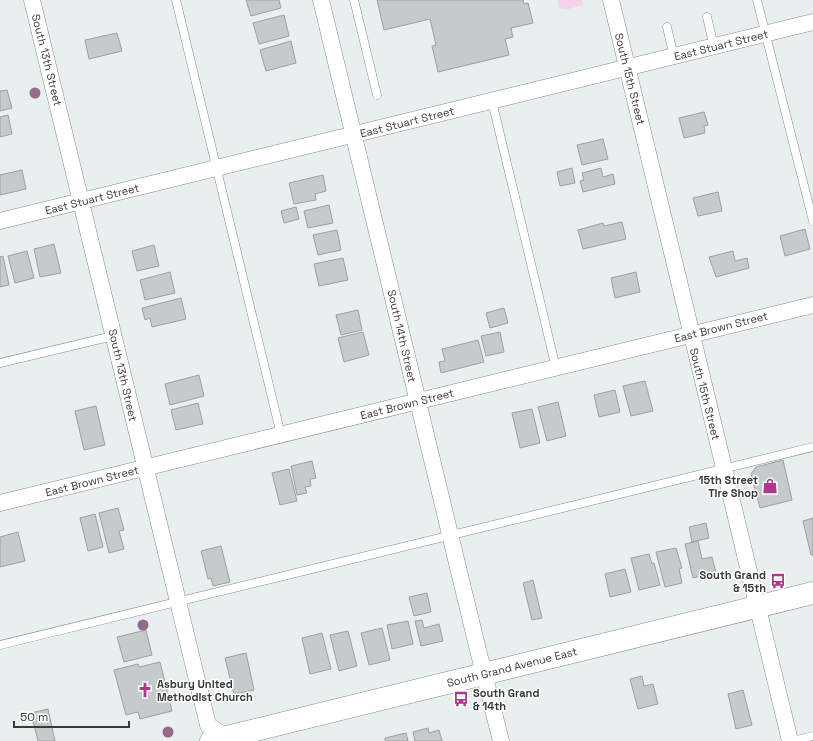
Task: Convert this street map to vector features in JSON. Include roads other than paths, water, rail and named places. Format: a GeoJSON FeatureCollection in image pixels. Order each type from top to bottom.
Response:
{"type":"FeatureCollection","features":[{"type":"Feature","properties":{"kind":"main road","name":"South Grand Avenue East"},"geometry":{"type":"LineString","coordinates":[[221,740],[813,593]]}},
{"type":"Feature","properties":{"kind":"street","name":"South 13th Street"},"geometry":{"type":"LineString","coordinates":[[32,0],[208,725],[221,740]]}},
{"type":"Feature","properties":{"kind":"street","name":"South 14th Street"},"geometry":{"type":"LineString","coordinates":[[321,0],[484,674],[502,741]]}},
{"type":"Feature","properties":{"kind":"street","name":"South 15th Street"},"geometry":{"type":"LineString","coordinates":[[610,0],[757,607],[791,741]]}},
{"type":"Feature","properties":{"kind":"street","name":"East Stuart Street"},"geometry":{"type":"LineString","coordinates":[[0,221],[813,22]]}},
{"type":"Feature","properties":{"kind":"street","name":"East Brown Street"},"geometry":{"type":"LineString","coordinates":[[0,504],[813,305]]}},
{"type":"Feature","properties":{"kind":"lane"},"geometry":{"type":"LineString","coordinates":[[176,0],[281,435]]}},
{"type":"Feature","properties":{"kind":"lane"},"geometry":{"type":"LineString","coordinates":[[354,0],[377,95]]}},
{"type":"Feature","properties":{"kind":"lane"},"geometry":{"type":"LineString","coordinates":[[757,0],[813,221]]}},
{"type":"Feature","properties":{"kind":"lane"},"geometry":{"type":"LineString","coordinates":[[707,17],[714,47]]}},
{"type":"Feature","properties":{"kind":"lane"},"geometry":{"type":"LineString","coordinates":[[667,27],[674,57]]}},
{"type":"Feature","properties":{"kind":"lane"},"geometry":{"type":"LineString","coordinates":[[492,101],[556,368]]}},
{"type":"Feature","properties":{"kind":"lane"},"geometry":{"type":"LineString","coordinates":[[0,363],[113,336]]}},
{"type":"Feature","properties":{"kind":"lane"},"geometry":{"type":"LineString","coordinates":[[0,645],[813,447]]}},
{"type":"Feature","properties":{"kind":"lane"},"geometry":{"type":"LineString","coordinates":[[791,741],[813,736]]}},
{"type":"Feature","properties":{"kind":"place","name":"15th Street Tire Shop"},"geometry":{"type":"Point","coordinates":[770,486]}},
{"type":"Feature","properties":{"kind":"place","name":"South Grand & 15th"},"geometry":{"type":"Point","coordinates":[778,581]}},
{"type":"Feature","properties":{"kind":"place","name":"Asbury United Methodist Church"},"geometry":{"type":"Point","coordinates":[145,690]}},
{"type":"Feature","properties":{"kind":"place","name":"South Grand & 14th"},"geometry":{"type":"Point","coordinates":[461,699]}}]}
